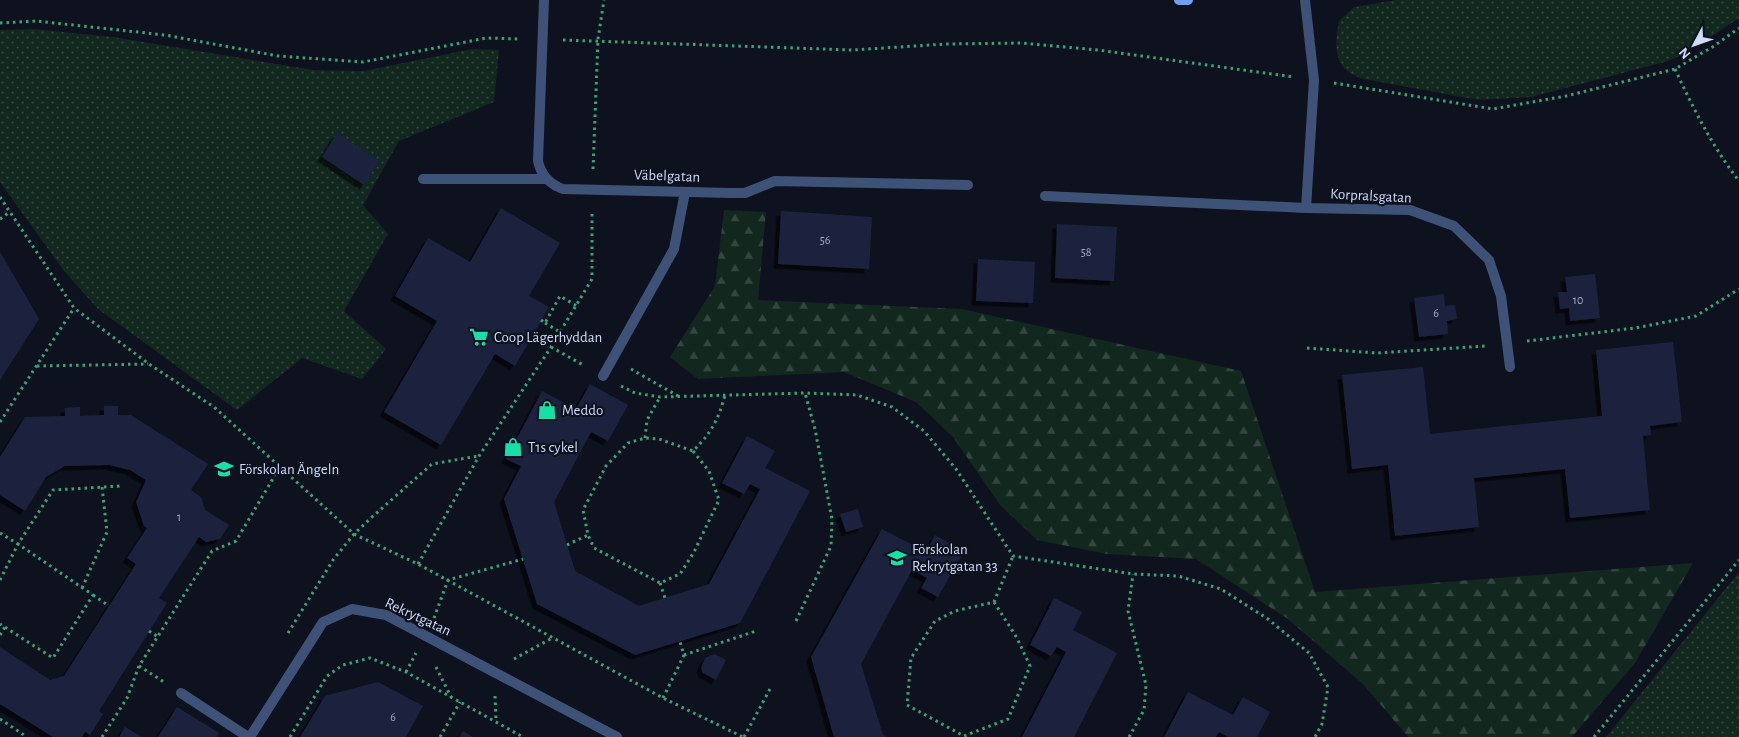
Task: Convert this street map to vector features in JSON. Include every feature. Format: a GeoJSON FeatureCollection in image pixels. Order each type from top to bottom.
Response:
{"type":"FeatureCollection","features":[{"type":"Feature","properties":{"kind":"main road"},"geometry":{"type":"LineString","coordinates":[[1179,0],[1188,0]]}},
{"type":"Feature","properties":{"kind":"street"},"geometry":{"type":"LineString","coordinates":[[544,0],[538,161],[540,171],[546,179]]}},
{"type":"Feature","properties":{"kind":"street"},"geometry":{"type":"LineString","coordinates":[[1305,0],[1314,80],[1306,208]]}},
{"type":"Feature","properties":{"kind":"street"},"geometry":{"type":"LineString","coordinates":[[423,178],[546,179]]}},
{"type":"Feature","properties":{"kind":"street","name":"Väbelgatan"},"geometry":{"type":"LineString","coordinates":[[546,179],[563,189],[745,193],[775,181],[968,185]]}},
{"type":"Feature","properties":{"kind":"street"},"geometry":{"type":"LineString","coordinates":[[603,376],[674,249],[684,192]]}},
{"type":"Feature","properties":{"kind":"street","name":"Korpralsgatan"},"geometry":{"type":"LineString","coordinates":[[1045,196],[1306,208],[1410,210],[1454,226],[1489,260],[1501,296],[1510,367]]}},
{"type":"Feature","properties":{"kind":"street","name":"Rekrytgatan"},"geometry":{"type":"LineString","coordinates":[[249,737],[323,622],[352,609],[386,615],[618,737]]}},
{"type":"Feature","properties":{"kind":"street"},"geometry":{"type":"LineString","coordinates":[[181,693],[249,737]]}},
{"type":"Feature","properties":{"kind":"path"},"geometry":{"type":"LineString","coordinates":[[0,23],[36,21],[165,34],[278,56],[363,62],[486,38],[606,40],[852,50],[946,44],[1021,43],[1098,50],[1314,80],[1493,109],[1566,96],[1675,69],[1714,46],[1739,28]]}},
{"type":"Feature","properties":{"kind":"path"},"geometry":{"type":"LineString","coordinates":[[1675,69],[1694,111],[1724,162],[1739,180]]}},
{"type":"Feature","properties":{"kind":"path"},"geometry":{"type":"LineString","coordinates":[[0,197],[74,308],[149,364],[214,407],[281,465],[354,534],[418,564],[555,637],[663,698],[743,737],[770,690]]}},
{"type":"Feature","properties":{"kind":"path"},"geometry":{"type":"LineString","coordinates":[[0,219],[10,212]]}},
{"type":"Feature","properties":{"kind":"path"},"geometry":{"type":"LineString","coordinates":[[560,332],[543,322],[560,296],[577,306]]}},
{"type":"Feature","properties":{"kind":"path"},"geometry":{"type":"LineString","coordinates":[[0,422],[74,308]]}},
{"type":"Feature","properties":{"kind":"path"},"geometry":{"type":"LineString","coordinates":[[418,564],[479,456],[550,347],[634,393],[660,397],[805,393],[857,395],[892,407],[924,431],[956,470],[1013,556],[1133,574],[1178,576],[1221,589],[1268,619],[1309,653],[1328,687],[1322,724],[1315,737]]}},
{"type":"Feature","properties":{"kind":"path"},"geometry":{"type":"LineString","coordinates":[[613,359],[678,396]]}},
{"type":"Feature","properties":{"kind":"path"},"geometry":{"type":"LineString","coordinates":[[37,366],[149,364]]}},
{"type":"Feature","properties":{"kind":"path"},"geometry":{"type":"LineString","coordinates":[[796,622],[831,546],[832,519],[816,429],[805,393]]}},
{"type":"Feature","properties":{"kind":"path"},"geometry":{"type":"LineString","coordinates":[[693,451],[708,436],[717,421],[725,395]]}},
{"type":"Feature","properties":{"kind":"path"},"geometry":{"type":"LineString","coordinates":[[645,438],[647,420],[660,397]]}},
{"type":"Feature","properties":{"kind":"path"},"geometry":{"type":"LineString","coordinates":[[660,583],[680,574],[694,552],[719,500],[709,471],[693,451],[659,439],[645,438],[628,443],[606,466],[583,510],[588,535],[594,548],[660,583],[665,598]]}},
{"type":"Feature","properties":{"kind":"path"},"geometry":{"type":"LineString","coordinates":[[354,534],[432,464],[479,456]]}},
{"type":"Feature","properties":{"kind":"path"},"geometry":{"type":"LineString","coordinates":[[102,737],[127,698],[139,666],[212,551],[236,541],[281,465]]}},
{"type":"Feature","properties":{"kind":"path"},"geometry":{"type":"LineString","coordinates":[[0,580],[18,544],[53,490],[121,486]]}},
{"type":"Feature","properties":{"kind":"path"},"geometry":{"type":"LineString","coordinates":[[82,588],[107,532],[102,487]]}},
{"type":"Feature","properties":{"kind":"path"},"geometry":{"type":"LineString","coordinates":[[0,533],[109,606]]}},
{"type":"Feature","properties":{"kind":"path"},"geometry":{"type":"LineString","coordinates":[[567,545],[588,535]]}},
{"type":"Feature","properties":{"kind":"path"},"geometry":{"type":"LineString","coordinates":[[994,602],[1013,556]]}},
{"type":"Feature","properties":{"kind":"path"},"geometry":{"type":"LineString","coordinates":[[448,580],[523,559]]}},
{"type":"Feature","properties":{"kind":"path"},"geometry":{"type":"LineString","coordinates":[[1594,737],[1739,560]]}},
{"type":"Feature","properties":{"kind":"path"},"geometry":{"type":"LineString","coordinates":[[1129,737],[1144,710],[1146,685],[1128,611],[1133,574]]}},
{"type":"Feature","properties":{"kind":"path"},"geometry":{"type":"LineString","coordinates":[[425,635],[434,618],[448,580]]}},
{"type":"Feature","properties":{"kind":"path"},"geometry":{"type":"LineString","coordinates":[[0,624],[53,658],[93,595]]}},
{"type":"Feature","properties":{"kind":"path"},"geometry":{"type":"LineString","coordinates":[[994,602],[1017,638],[1030,666],[1008,719],[964,736],[907,705],[911,658],[935,621],[955,611],[994,602]]}},
{"type":"Feature","properties":{"kind":"path"},"geometry":{"type":"LineString","coordinates":[[0,635],[5,627]]}},
{"type":"Feature","properties":{"kind":"path"},"geometry":{"type":"LineString","coordinates":[[149,631],[158,637]]}},
{"type":"Feature","properties":{"kind":"path"},"geometry":{"type":"LineString","coordinates":[[684,655],[756,631]]}},
{"type":"Feature","properties":{"kind":"path"},"geometry":{"type":"LineString","coordinates":[[513,659],[555,637]]}},
{"type":"Feature","properties":{"kind":"path"},"geometry":{"type":"LineString","coordinates":[[663,698],[684,655],[680,642]]}},
{"type":"Feature","properties":{"kind":"path"},"geometry":{"type":"LineString","coordinates":[[290,737],[327,676],[343,665],[370,658],[406,672],[524,737]]}},
{"type":"Feature","properties":{"kind":"path"},"geometry":{"type":"LineString","coordinates":[[435,664],[451,698]]}},
{"type":"Feature","properties":{"kind":"path"},"geometry":{"type":"LineString","coordinates":[[139,666],[181,693]]}},
{"type":"Feature","properties":{"kind":"path"},"geometry":{"type":"LineString","coordinates":[[495,696],[496,722]]}},
{"type":"Feature","properties":{"kind":"path"},"geometry":{"type":"LineString","coordinates":[[440,737],[460,702]]}},
{"type":"Feature","properties":{"kind":"path"},"geometry":{"type":"LineString","coordinates":[[0,719],[27,737]]}},
{"type":"Feature","properties":{"kind":"green space"},"geometry":{"type":"Polygon","coordinates":[[[1396,0],[1739,0],[1739,18],[1687,53],[1665,62],[1531,97],[1478,100],[1364,79],[1346,70],[1341,64],[1338,57],[1336,40],[1339,21],[1354,7],[1396,0]]]}},
{"type":"Feature","properties":{"kind":"green space"},"geometry":{"type":"Polygon","coordinates":[[[34,29],[113,37],[313,70],[364,71],[472,49],[499,50],[494,102],[399,141],[363,205],[388,234],[344,311],[386,349],[362,379],[302,358],[237,410],[98,309],[64,271],[0,182],[0,30],[34,29]]]}},
{"type":"Feature","properties":{"kind":"green space"},"geometry":{"type":"Polygon","coordinates":[[[724,210],[766,212],[758,300],[962,309],[1241,371],[1315,592],[1693,563],[1635,663],[1572,737],[1408,737],[1364,685],[1288,619],[1196,559],[1107,554],[1037,540],[1000,505],[953,437],[916,402],[844,372],[698,379],[670,357],[715,286],[724,210]]]}},
{"type":"Feature","properties":{"kind":"green space"},"geometry":{"type":"Polygon","coordinates":[[[1739,572],[1739,737],[1606,737],[1739,572]]]}},
{"type":"Feature","properties":{"kind":"building"},"geometry":{"type":"Polygon","coordinates":[[[337,133],[379,161],[364,185],[322,157],[337,133]]]}},
{"type":"Feature","properties":{"kind":"building","name":"Coop Lägerhyddan"},"geometry":{"type":"Polygon","coordinates":[[[501,208],[560,243],[529,296],[549,307],[515,366],[495,354],[441,445],[384,412],[437,321],[395,296],[428,238],[470,262],[501,208]]]}},
{"type":"Feature","properties":{"kind":"building"},"geometry":{"type":"Polygon","coordinates":[[[781,211],[872,217],[869,269],[778,264],[781,211]]]}},
{"type":"Feature","properties":{"kind":"building"},"geometry":{"type":"Polygon","coordinates":[[[1057,224],[1117,227],[1114,281],[1055,278],[1057,224]]]}},
{"type":"Feature","properties":{"kind":"building"},"geometry":{"type":"Polygon","coordinates":[[[0,252],[39,319],[0,380],[0,252]]]}},
{"type":"Feature","properties":{"kind":"building"},"geometry":{"type":"Polygon","coordinates":[[[978,259],[1035,262],[1033,303],[976,301],[978,259]]]}},
{"type":"Feature","properties":{"kind":"building"},"geometry":{"type":"Polygon","coordinates":[[[1595,274],[1600,318],[1570,321],[1569,308],[1560,309],[1558,292],[1567,292],[1565,277],[1595,274]]]}},
{"type":"Feature","properties":{"kind":"building"},"geometry":{"type":"Polygon","coordinates":[[[1444,294],[1445,306],[1455,305],[1457,319],[1447,321],[1448,334],[1419,337],[1414,298],[1444,294]]]}},
{"type":"Feature","properties":{"kind":"building"},"geometry":{"type":"Polygon","coordinates":[[[1673,342],[1682,422],[1650,426],[1651,435],[1643,436],[1650,510],[1570,518],[1565,469],[1474,478],[1479,527],[1395,536],[1388,465],[1352,469],[1342,375],[1423,367],[1430,434],[1602,416],[1596,350],[1673,342]]]}},
{"type":"Feature","properties":{"kind":"building"},"geometry":{"type":"Polygon","coordinates":[[[590,384],[628,405],[608,441],[591,432],[554,502],[575,571],[639,606],[709,584],[760,489],[750,484],[744,494],[722,483],[747,436],[775,451],[765,468],[810,491],[740,623],[635,655],[537,604],[504,499],[521,466],[506,459],[542,391],[576,409],[590,384]]]}},
{"type":"Feature","properties":{"kind":"building"},"geometry":{"type":"Polygon","coordinates":[[[104,406],[118,406],[118,415],[131,415],[208,464],[191,490],[201,497],[205,510],[229,525],[220,539],[206,542],[199,537],[159,598],[167,603],[99,711],[103,714],[90,735],[85,732],[82,737],[53,737],[0,704],[0,647],[50,680],[64,676],[136,564],[127,558],[147,528],[144,526],[136,502],[146,480],[130,470],[109,465],[65,466],[46,477],[25,511],[0,495],[0,457],[25,417],[65,416],[65,408],[80,407],[80,416],[104,415],[104,406]]]}},
{"type":"Feature","properties":{"kind":"building"},"geometry":{"type":"Polygon","coordinates":[[[858,509],[863,527],[846,532],[840,514],[858,509]]]}},
{"type":"Feature","properties":{"kind":"building"},"geometry":{"type":"Polygon","coordinates":[[[882,529],[926,552],[935,535],[964,551],[938,597],[921,588],[927,578],[912,570],[861,664],[883,735],[887,737],[834,737],[811,657],[882,529]]]}},
{"type":"Feature","properties":{"kind":"building"},"geometry":{"type":"Polygon","coordinates":[[[1054,598],[1082,612],[1073,630],[1117,653],[1074,737],[1022,737],[1066,652],[1057,647],[1051,656],[1030,645],[1054,598]]]}},
{"type":"Feature","properties":{"kind":"building"},"geometry":{"type":"Polygon","coordinates":[[[715,654],[726,660],[716,680],[703,673],[701,668],[705,658],[715,654]]]}},
{"type":"Feature","properties":{"kind":"building"},"geometry":{"type":"Polygon","coordinates":[[[378,682],[423,706],[406,737],[300,737],[325,696],[378,682]]]}},
{"type":"Feature","properties":{"kind":"building"},"geometry":{"type":"Polygon","coordinates":[[[1188,692],[1233,715],[1243,697],[1270,712],[1257,737],[1228,737],[1219,732],[1216,737],[1164,737],[1188,692]]]}},
{"type":"Feature","properties":{"kind":"building"},"geometry":{"type":"Polygon","coordinates":[[[177,707],[219,733],[217,737],[158,737],[177,707]]]}},
{"type":"Feature","properties":{"kind":"building"},"geometry":{"type":"Polygon","coordinates":[[[125,727],[142,737],[119,737],[125,727]]]}},
{"type":"Feature","properties":{"kind":"building"},"geometry":{"type":"Polygon","coordinates":[[[463,731],[473,737],[460,737],[463,731]]]}},
{"type":"Feature","properties":{"kind":"place","name":"Coop Lägerhyddan"},"geometry":{"type":"Point","coordinates":[479,337]}},
{"type":"Feature","properties":{"kind":"place","name":"Meddo"},"geometry":{"type":"Point","coordinates":[547,410]}},
{"type":"Feature","properties":{"kind":"place","name":"T1s cykel"},"geometry":{"type":"Point","coordinates":[513,447]}},
{"type":"Feature","properties":{"kind":"place","name":"Förskolan Ängeln"},"geometry":{"type":"Point","coordinates":[224,469]}},
{"type":"Feature","properties":{"kind":"place","name":"Förskolan Rekrytgatan 33"},"geometry":{"type":"Point","coordinates":[897,558]}}]}
